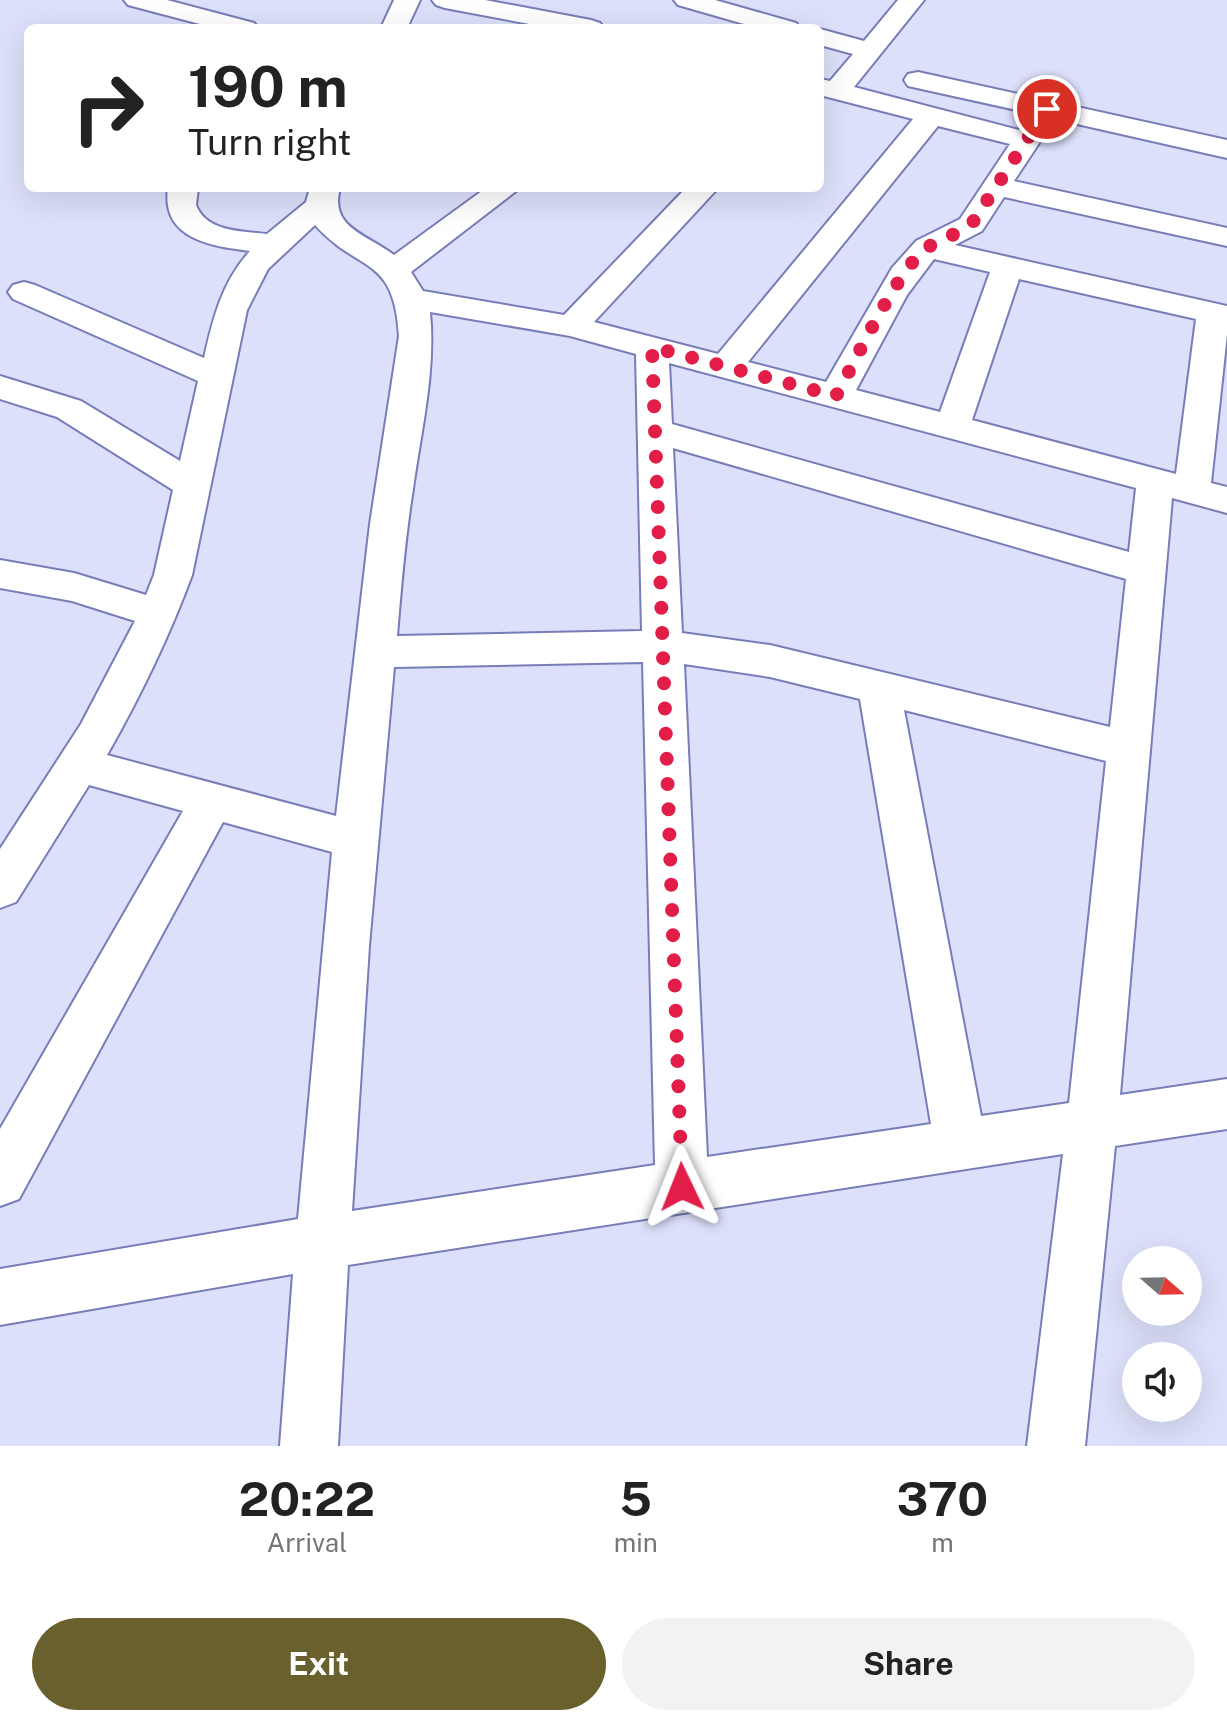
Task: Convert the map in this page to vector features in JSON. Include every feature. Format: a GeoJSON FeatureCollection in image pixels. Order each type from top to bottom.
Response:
{"type":"FeatureCollection","features":[{"type":"Feature","properties":{"kind":"street"},"geometry":{"type":"LineString","coordinates":[[137,0],[230,24]]}},
{"type":"Feature","properties":{"kind":"street"},"geometry":{"type":"LineString","coordinates":[[396,24],[407,0]]}},
{"type":"Feature","properties":{"kind":"street"},"geometry":{"type":"LineString","coordinates":[[445,0],[570,24]]}},
{"type":"Feature","properties":{"kind":"street"},"geometry":{"type":"LineString","coordinates":[[828,89],[871,51],[911,0]]}},
{"type":"Feature","properties":{"kind":"street"},"geometry":{"type":"LineString","coordinates":[[691,8],[768,24]]}},
{"type":"Feature","properties":{"kind":"street"},"geometry":{"type":"LineString","coordinates":[[824,38],[871,51]]}},
{"type":"Feature","properties":{"kind":"street"},"geometry":{"type":"LineString","coordinates":[[918,80],[1227,149]]}},
{"type":"Feature","properties":{"kind":"street"},"geometry":{"type":"LineString","coordinates":[[828,89],[1026,140]]}},
{"type":"Feature","properties":{"kind":"street"},"geometry":{"type":"LineString","coordinates":[[836,396],[900,281],[927,248],[971,225],[1047,109]]}},
{"type":"Feature","properties":{"kind":"street"},"geometry":{"type":"LineString","coordinates":[[727,366],[931,116]]}},
{"type":"Feature","properties":{"kind":"street"},"geometry":{"type":"LineString","coordinates":[[995,186],[1227,237]]}},
{"type":"Feature","properties":{"kind":"street"},"geometry":{"type":"LineString","coordinates":[[183,192],[181,207],[187,221],[199,230],[275,244]]}},
{"type":"Feature","properties":{"kind":"street"},"geometry":{"type":"LineString","coordinates":[[404,284],[501,192]]}},
{"type":"Feature","properties":{"kind":"street"},"geometry":{"type":"LineString","coordinates":[[571,326],[699,192]]}},
{"type":"Feature","properties":{"kind":"street"},"geometry":{"type":"LineString","coordinates":[[1,884],[79,765],[133,672],[159,614],[173,575],[216,376],[239,288],[258,258],[323,197]]}},
{"type":"Feature","properties":{"kind":"street"},"geometry":{"type":"LineString","coordinates":[[309,1446],[337,1045],[356,840],[389,525],[416,334],[404,284],[372,251],[339,232],[326,219],[323,197]]}},
{"type":"Feature","properties":{"kind":"street"},"geometry":{"type":"LineString","coordinates":[[927,248],[1220,314],[1173,486],[1146,571],[1092,1124],[1056,1446]]}},
{"type":"Feature","properties":{"kind":"street"},"geometry":{"type":"LineString","coordinates":[[952,427],[1008,266]]}},
{"type":"Feature","properties":{"kind":"street"},"geometry":{"type":"LineString","coordinates":[[404,284],[727,366],[1227,500]]}},
{"type":"Feature","properties":{"kind":"street"},"geometry":{"type":"LineString","coordinates":[[24,292],[216,376]]}},
{"type":"Feature","properties":{"kind":"street"},"geometry":{"type":"LineString","coordinates":[[652,347],[682,1187]]}},
{"type":"Feature","properties":{"kind":"street"},"geometry":{"type":"LineString","coordinates":[[0,387],[69,409],[192,485]]}},
{"type":"Feature","properties":{"kind":"street"},"geometry":{"type":"LineString","coordinates":[[655,431],[1146,571]]}},
{"type":"Feature","properties":{"kind":"street"},"geometry":{"type":"LineString","coordinates":[[0,574],[74,587],[159,614]]}},
{"type":"Feature","properties":{"kind":"street"},"geometry":{"type":"LineString","coordinates":[[376,652],[663,646],[770,661],[1129,749]]}},
{"type":"Feature","properties":{"kind":"street"},"geometry":{"type":"LineString","coordinates":[[879,688],[960,1144]]}},
{"type":"Feature","properties":{"kind":"street"},"geometry":{"type":"LineString","coordinates":[[79,765],[356,840]]}},
{"type":"Feature","properties":{"kind":"street"},"geometry":{"type":"LineString","coordinates":[[0,1180],[212,801]]}},
{"type":"Feature","properties":{"kind":"street"},"geometry":{"type":"LineString","coordinates":[[0,1297],[323,1242],[1227,1104]]}},
{"type":"Feature","properties":{"kind":"route"},"geometry":{"type":"LineString","coordinates":[[682,1187],[652,347],[836,396],[915,259],[927,248],[971,225],[1047,109]]}}]}
